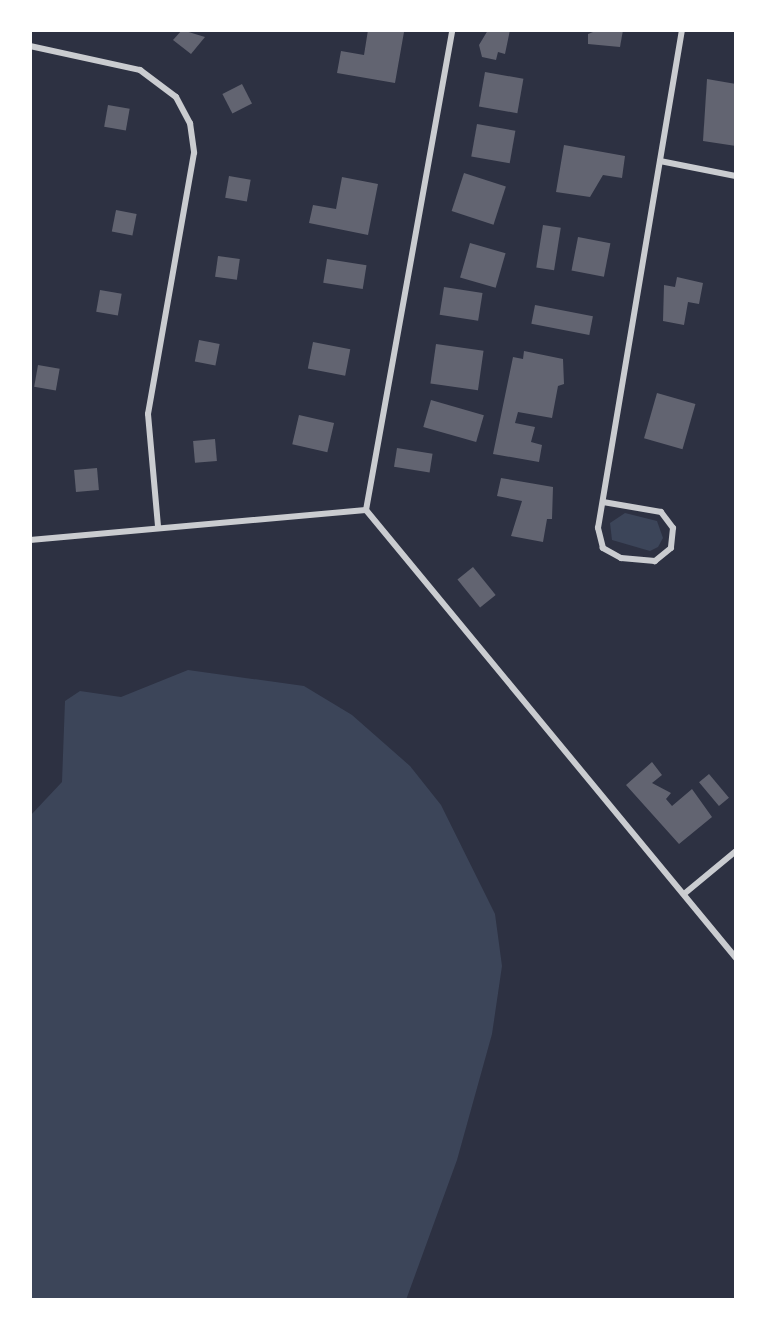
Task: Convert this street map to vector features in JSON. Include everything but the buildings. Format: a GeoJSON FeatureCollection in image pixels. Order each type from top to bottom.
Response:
{"type":"FeatureCollection","features":[{"type":"Feature","properties":{"kind":"street"},"geometry":{"type":"LineString","coordinates":[[452,30],[366,510],[736,958]]}},
{"type":"Feature","properties":{"kind":"street"},"geometry":{"type":"LineString","coordinates":[[603,502],[661,512],[673,528],[671,548],[655,561],[611,554],[599,538],[603,502],[682,30]]}},
{"type":"Feature","properties":{"kind":"street"},"geometry":{"type":"LineString","coordinates":[[30,46],[141,70],[176,97],[190,124],[194,153],[148,414],[158,526]]}},
{"type":"Feature","properties":{"kind":"street"},"geometry":{"type":"LineString","coordinates":[[660,161],[736,176]]}},
{"type":"Feature","properties":{"kind":"street"},"geometry":{"type":"LineString","coordinates":[[30,540],[158,526],[366,510]]}},
{"type":"Feature","properties":{"kind":"street"},"geometry":{"type":"LineString","coordinates":[[684,894],[736,852]]}},
{"type":"Feature","properties":{"kind":"shaded area"},"geometry":{"type":"Polygon","coordinates":[[[625,513],[657,521],[663,538],[658,547],[650,551],[612,540],[610,523],[625,513]]]}},
{"type":"Feature","properties":{"kind":"shaded area"},"geometry":{"type":"Polygon","coordinates":[[[188,670],[304,686],[352,715],[410,766],[441,805],[495,914],[502,966],[492,1034],[457,1160],[406,1300],[30,1300],[30,816],[62,782],[65,701],[80,691],[121,697],[188,670]]]}}]}
